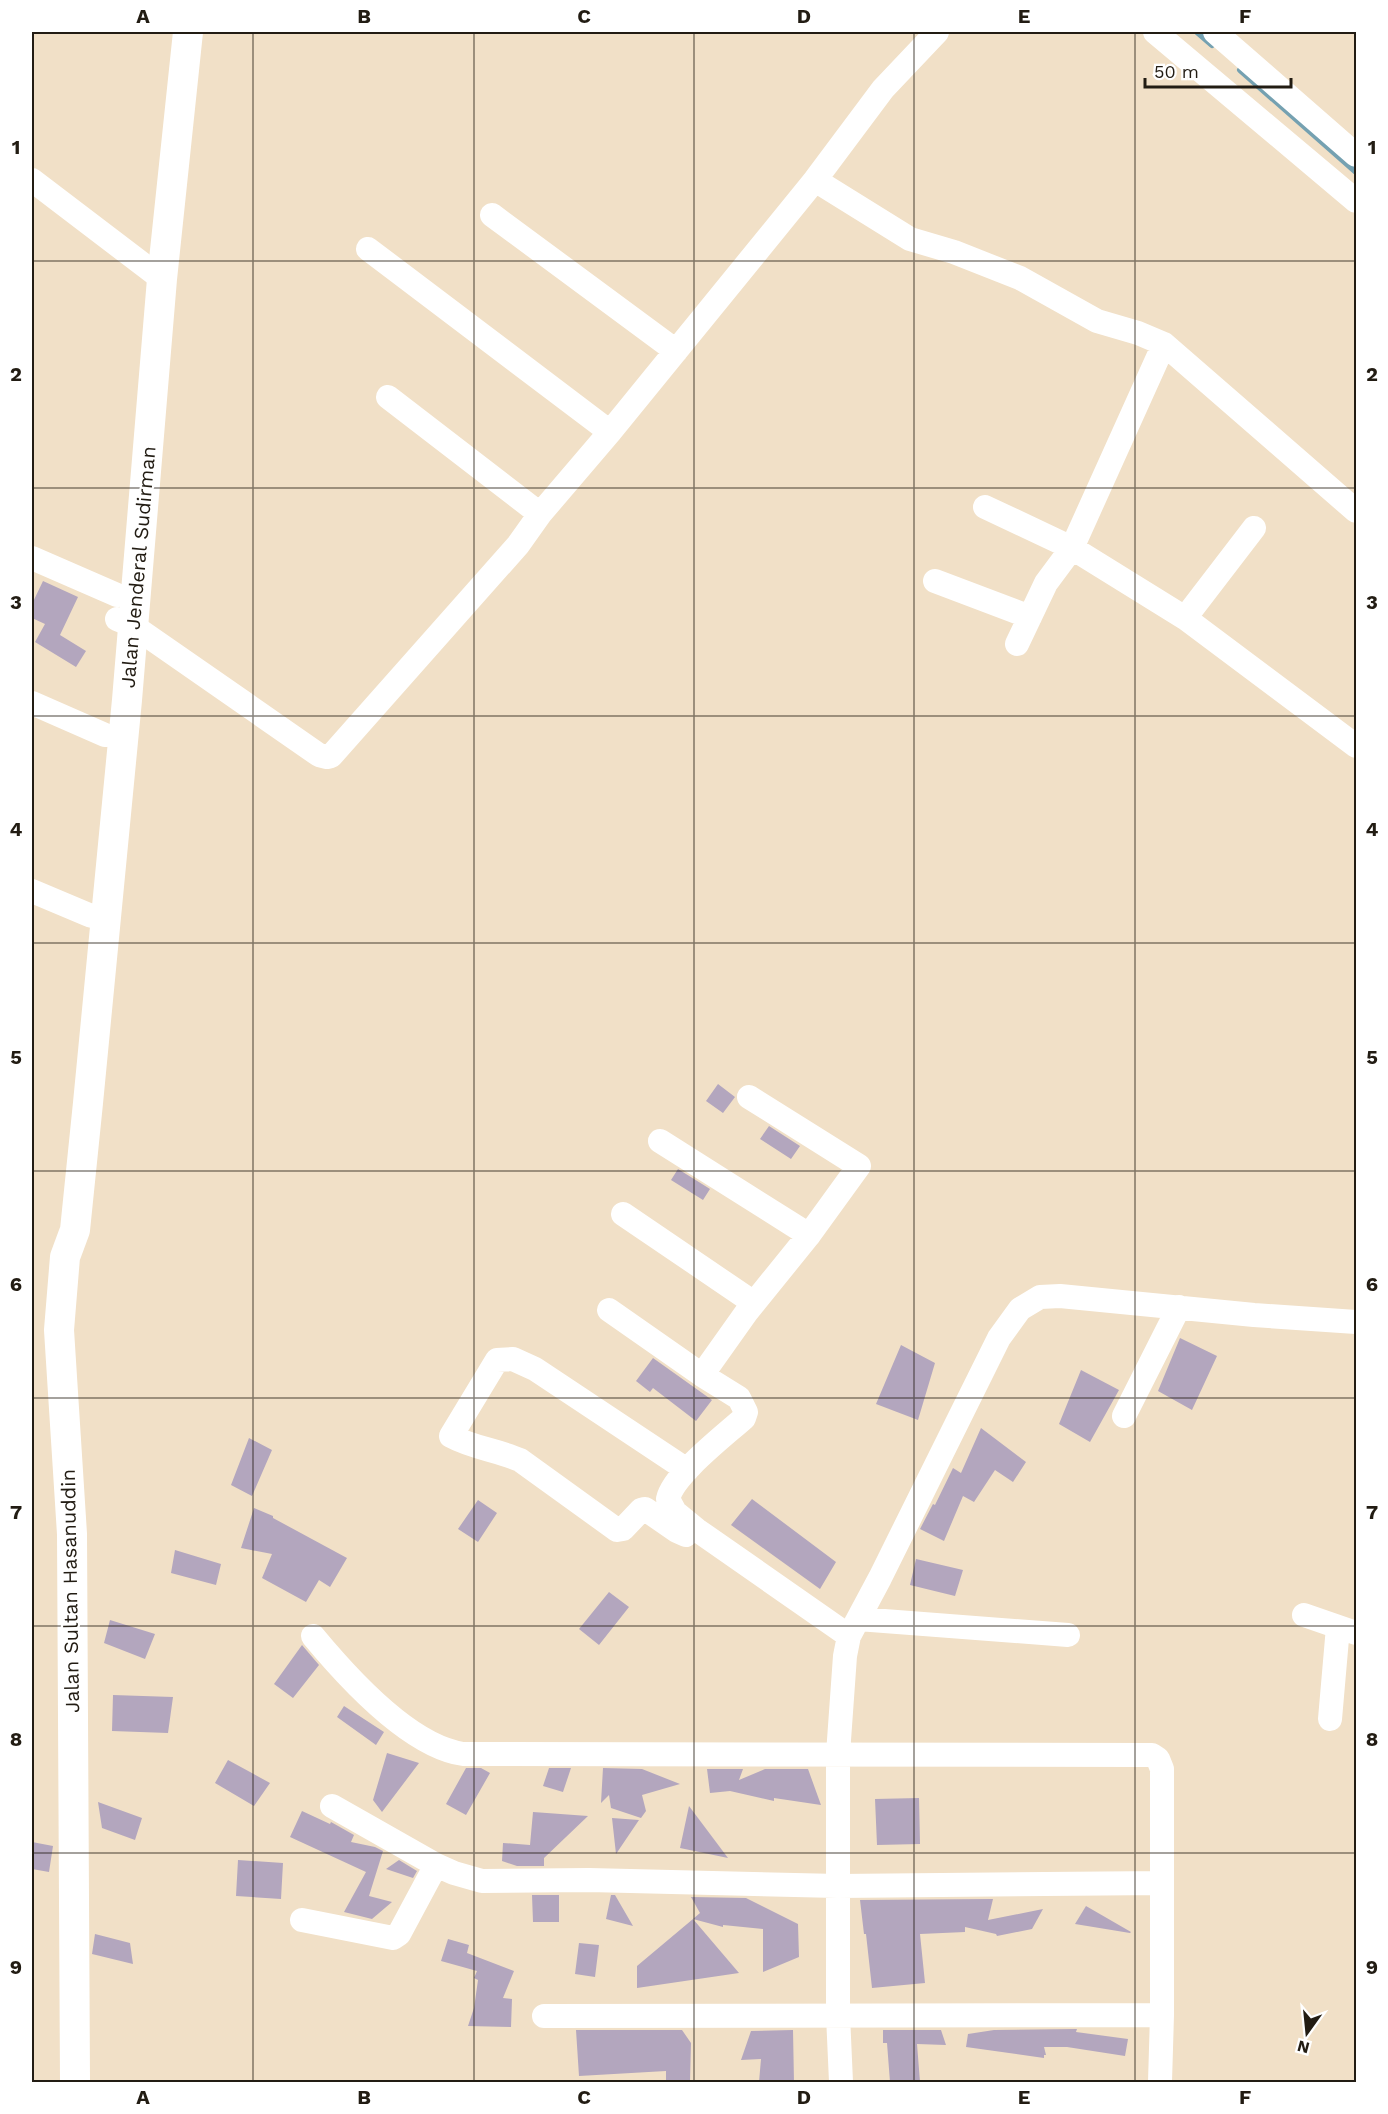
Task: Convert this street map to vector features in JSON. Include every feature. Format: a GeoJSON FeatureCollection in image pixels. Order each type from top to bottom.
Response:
{"type":"FeatureCollection","features":[{"type":"Feature","properties":{"kind":"main road"},"geometry":{"type":"LineString","coordinates":[[65,1257],[60,1231],[97,917],[105,735],[122,613],[153,272],[168,32]]}},
{"type":"Feature","properties":{"kind":"main road"},"geometry":{"type":"LineString","coordinates":[[153,272],[188,32]]}},
{"type":"Feature","properties":{"kind":"main road","name":"Jalan Jenderal Sudirman"},"geometry":{"type":"LineString","coordinates":[[88,1103],[97,917],[122,613]]}},
{"type":"Feature","properties":{"kind":"main road","name":"Jalan Sultan Hasanuddin"},"geometry":{"type":"LineString","coordinates":[[75,2082],[72,1534],[59,1329],[65,1257],[75,1230],[88,1103]]}},
{"type":"Feature","properties":{"kind":"street"},"geometry":{"type":"LineString","coordinates":[[32,558],[122,613],[318,754],[327,757],[337,750],[518,545],[540,514],[610,432],[814,180],[883,89],[938,32]]}},
{"type":"Feature","properties":{"kind":"street"},"geometry":{"type":"LineString","coordinates":[[1155,32],[1356,201]]}},
{"type":"Feature","properties":{"kind":"street"},"geometry":{"type":"LineString","coordinates":[[1215,32],[1356,155]]}},
{"type":"Feature","properties":{"kind":"street"},"geometry":{"type":"LineString","coordinates":[[32,180],[153,272]]}},
{"type":"Feature","properties":{"kind":"street"},"geometry":{"type":"LineString","coordinates":[[814,180],[910,239],[954,252],[1020,278],[1096,321],[1138,333],[1164,344],[1356,511]]}},
{"type":"Feature","properties":{"kind":"street"},"geometry":{"type":"LineString","coordinates":[[492,215],[676,351]]}},
{"type":"Feature","properties":{"kind":"street"},"geometry":{"type":"LineString","coordinates":[[368,249],[610,432]]}},
{"type":"Feature","properties":{"kind":"street"},"geometry":{"type":"LineString","coordinates":[[1017,644],[1046,583],[1072,548],[1164,344]]}},
{"type":"Feature","properties":{"kind":"street"},"geometry":{"type":"LineString","coordinates":[[388,397],[540,514]]}},
{"type":"Feature","properties":{"kind":"street"},"geometry":{"type":"LineString","coordinates":[[985,507],[1072,548],[1185,618],[1356,746]]}},
{"type":"Feature","properties":{"kind":"street"},"geometry":{"type":"LineString","coordinates":[[1185,618],[1254,528]]}},
{"type":"Feature","properties":{"kind":"street"},"geometry":{"type":"LineString","coordinates":[[935,581],[1030,617]]}},
{"type":"Feature","properties":{"kind":"street"},"geometry":{"type":"LineString","coordinates":[[32,704],[105,735]]}},
{"type":"Feature","properties":{"kind":"street"},"geometry":{"type":"LineString","coordinates":[[32,891],[97,917]]}},
{"type":"Feature","properties":{"kind":"street"},"geometry":{"type":"LineString","coordinates":[[702,1375],[859,1166],[749,1097]]}},
{"type":"Feature","properties":{"kind":"street"},"geometry":{"type":"LineString","coordinates":[[660,1141],[808,1235]]}},
{"type":"Feature","properties":{"kind":"street"},"geometry":{"type":"LineString","coordinates":[[623,1214],[754,1303]]}},
{"type":"Feature","properties":{"kind":"street"},"geometry":{"type":"LineString","coordinates":[[841,2082],[838,2015],[838,1754],[845,1656],[854,1627],[999,1338],[1020,1309],[1040,1297],[1060,1296],[1356,1322]]}},
{"type":"Feature","properties":{"kind":"street"},"geometry":{"type":"LineString","coordinates":[[1124,1416],[1179,1307]]}},
{"type":"Feature","properties":{"kind":"street"},"geometry":{"type":"LineString","coordinates":[[609,1310],[739,1398],[746,1412],[744,1418],[687,1470],[673,1486],[668,1499],[675,1512],[697,1530],[854,1627],[1068,1635]]}},
{"type":"Feature","properties":{"kind":"street"},"geometry":{"type":"LineString","coordinates":[[687,1470],[535,1369],[513,1359],[497,1359],[451,1436],[466,1445],[505,1453],[520,1460],[617,1530],[623,1529],[641,1510],[645,1509],[682,1534],[688,1535],[697,1530]]}},
{"type":"Feature","properties":{"kind":"street"},"geometry":{"type":"LineString","coordinates":[[1304,1615],[1347,1630],[1330,1719]]}},
{"type":"Feature","properties":{"kind":"street"},"geometry":{"type":"LineString","coordinates":[[314,1636],[342,1671],[390,1715],[424,1739],[450,1752],[1152,1755],[1158,1760],[1162,1769],[1160,2082]]}},
{"type":"Feature","properties":{"kind":"street"},"geometry":{"type":"LineString","coordinates":[[332,1806],[436,1865],[482,1881],[600,1880],[838,1886],[1162,1883]]}},
{"type":"Feature","properties":{"kind":"street"},"geometry":{"type":"LineString","coordinates":[[302,1920],[393,1938],[397,1936],[436,1865]]}},
{"type":"Feature","properties":{"kind":"street"},"geometry":{"type":"LineString","coordinates":[[544,2016],[1162,2015]]}},
{"type":"Feature","properties":{"kind":"building"},"geometry":{"type":"Polygon","coordinates":[[[43,581],[78,597],[60,635],[86,651],[76,667],[35,642],[45,624],[32,618],[32,604],[43,581]]]}},
{"type":"Feature","properties":{"kind":"building"},"geometry":{"type":"Polygon","coordinates":[[[718,1084],[735,1097],[723,1113],[706,1101],[718,1084]]]}},
{"type":"Feature","properties":{"kind":"building"},"geometry":{"type":"Polygon","coordinates":[[[769,1126],[800,1146],[791,1159],[760,1139],[769,1126]]]}},
{"type":"Feature","properties":{"kind":"building"},"geometry":{"type":"Polygon","coordinates":[[[678,1169],[710,1189],[703,1200],[671,1180],[678,1169]]]}},
{"type":"Feature","properties":{"kind":"building"},"geometry":{"type":"Polygon","coordinates":[[[1180,1338],[1217,1356],[1192,1410],[1158,1391],[1180,1338]]]}},
{"type":"Feature","properties":{"kind":"building"},"geometry":{"type":"Polygon","coordinates":[[[901,1345],[935,1363],[918,1420],[876,1404],[901,1345]]]}},
{"type":"Feature","properties":{"kind":"building"},"geometry":{"type":"Polygon","coordinates":[[[653,1358],[712,1400],[696,1421],[653,1388],[650,1392],[636,1381],[653,1358]]]}},
{"type":"Feature","properties":{"kind":"building"},"geometry":{"type":"Polygon","coordinates":[[[1081,1370],[1119,1390],[1090,1442],[1059,1424],[1081,1370]]]}},
{"type":"Feature","properties":{"kind":"building"},"geometry":{"type":"Polygon","coordinates":[[[981,1428],[1026,1462],[1013,1482],[995,1470],[974,1502],[963,1496],[944,1541],[920,1529],[953,1468],[961,1473],[981,1428]]]}},
{"type":"Feature","properties":{"kind":"building"},"geometry":{"type":"Polygon","coordinates":[[[249,1438],[272,1450],[252,1496],[231,1485],[249,1438]]]}},
{"type":"Feature","properties":{"kind":"building"},"geometry":{"type":"Polygon","coordinates":[[[752,1499],[836,1562],[820,1589],[731,1525],[752,1499]]]}},
{"type":"Feature","properties":{"kind":"building"},"geometry":{"type":"Polygon","coordinates":[[[478,1500],[497,1513],[478,1542],[458,1529],[478,1500]]]}},
{"type":"Feature","properties":{"kind":"building"},"geometry":{"type":"Polygon","coordinates":[[[254,1508],[273,1516],[347,1558],[330,1587],[319,1580],[306,1602],[262,1578],[272,1554],[241,1548],[254,1508]]]}},
{"type":"Feature","properties":{"kind":"building"},"geometry":{"type":"Polygon","coordinates":[[[175,1550],[221,1564],[216,1585],[171,1573],[175,1550]]]}},
{"type":"Feature","properties":{"kind":"building"},"geometry":{"type":"Polygon","coordinates":[[[916,1559],[963,1570],[955,1596],[910,1585],[916,1559]]]}},
{"type":"Feature","properties":{"kind":"building"},"geometry":{"type":"Polygon","coordinates":[[[609,1592],[629,1607],[599,1645],[579,1629],[609,1592]]]}},
{"type":"Feature","properties":{"kind":"building"},"geometry":{"type":"Polygon","coordinates":[[[110,1620],[155,1634],[145,1659],[104,1643],[110,1620]]]}},
{"type":"Feature","properties":{"kind":"building"},"geometry":{"type":"Polygon","coordinates":[[[302,1645],[319,1665],[293,1698],[274,1684],[302,1645]]]}},
{"type":"Feature","properties":{"kind":"building"},"geometry":{"type":"Polygon","coordinates":[[[113,1695],[173,1697],[168,1733],[112,1731],[113,1695]]]}},
{"type":"Feature","properties":{"kind":"building"},"geometry":{"type":"Polygon","coordinates":[[[344,1706],[384,1732],[376,1745],[337,1717],[344,1706]]]}},
{"type":"Feature","properties":{"kind":"building"},"geometry":{"type":"Polygon","coordinates":[[[387,1753],[419,1763],[382,1812],[373,1800],[387,1753]]]}},
{"type":"Feature","properties":{"kind":"building"},"geometry":{"type":"Polygon","coordinates":[[[228,1760],[270,1783],[254,1806],[215,1783],[228,1760]]]}},
{"type":"Feature","properties":{"kind":"building"},"geometry":{"type":"Polygon","coordinates":[[[466,1768],[481,1768],[490,1773],[466,1815],[446,1804],[466,1768]]]}},
{"type":"Feature","properties":{"kind":"building"},"geometry":{"type":"Polygon","coordinates":[[[549,1768],[571,1768],[563,1792],[543,1786],[549,1768]]]}},
{"type":"Feature","properties":{"kind":"building"},"geometry":{"type":"Polygon","coordinates":[[[603,1768],[642,1769],[680,1784],[642,1795],[646,1811],[641,1818],[611,1808],[609,1795],[601,1803],[603,1768]]]}},
{"type":"Feature","properties":{"kind":"building"},"geometry":{"type":"Polygon","coordinates":[[[707,1769],[743,1769],[739,1780],[765,1769],[808,1769],[821,1805],[774,1798],[774,1801],[730,1791],[710,1793],[707,1769]]]}},
{"type":"Feature","properties":{"kind":"building"},"geometry":{"type":"Polygon","coordinates":[[[919,1798],[920,1844],[877,1845],[875,1799],[919,1798]]]}},
{"type":"Feature","properties":{"kind":"building"},"geometry":{"type":"Polygon","coordinates":[[[98,1802],[142,1818],[135,1840],[102,1828],[98,1802]]]}},
{"type":"Feature","properties":{"kind":"building"},"geometry":{"type":"Polygon","coordinates":[[[689,1806],[728,1858],[680,1848],[689,1806]]]}},
{"type":"Feature","properties":{"kind":"building"},"geometry":{"type":"Polygon","coordinates":[[[302,1811],[330,1824],[331,1822],[354,1835],[351,1842],[383,1851],[369,1896],[392,1902],[372,1919],[344,1912],[366,1872],[290,1837],[302,1811]]]}},
{"type":"Feature","properties":{"kind":"building"},"geometry":{"type":"Polygon","coordinates":[[[533,1812],[588,1816],[544,1858],[544,1866],[517,1866],[502,1861],[503,1843],[530,1845],[533,1812]]]}},
{"type":"Feature","properties":{"kind":"building"},"geometry":{"type":"Polygon","coordinates":[[[612,1818],[639,1820],[616,1854],[612,1818]]]}},
{"type":"Feature","properties":{"kind":"building"},"geometry":{"type":"Polygon","coordinates":[[[32,1842],[53,1846],[49,1872],[32,1869],[32,1842]]]}},
{"type":"Feature","properties":{"kind":"building"},"geometry":{"type":"Polygon","coordinates":[[[238,1860],[283,1863],[281,1899],[236,1896],[238,1860]]]}},
{"type":"Feature","properties":{"kind":"building"},"geometry":{"type":"Polygon","coordinates":[[[399,1860],[417,1871],[413,1878],[386,1869],[399,1860]]]}},
{"type":"Feature","properties":{"kind":"building"},"geometry":{"type":"Polygon","coordinates":[[[532,1895],[559,1895],[559,1922],[533,1922],[532,1895]]]}},
{"type":"Feature","properties":{"kind":"building"},"geometry":{"type":"Polygon","coordinates":[[[611,1895],[615,1895],[633,1926],[606,1919],[611,1895]]]}},
{"type":"Feature","properties":{"kind":"building"},"geometry":{"type":"Polygon","coordinates":[[[691,1897],[746,1898],[798,1924],[799,1957],[763,1972],[763,1929],[723,1925],[723,1927],[693,1919],[700,1913],[691,1897]]]}},
{"type":"Feature","properties":{"kind":"building"},"geometry":{"type":"Polygon","coordinates":[[[993,1899],[988,1920],[1043,1909],[1032,1929],[997,1936],[965,1927],[965,1932],[920,1934],[925,1983],[872,1988],[860,1900],[993,1899]]]}},
{"type":"Feature","properties":{"kind":"building"},"geometry":{"type":"Polygon","coordinates":[[[1086,1906],[1131,1932],[1075,1924],[1086,1906]]]}},
{"type":"Feature","properties":{"kind":"building"},"geometry":{"type":"Polygon","coordinates":[[[693,1919],[739,1973],[637,1988],[637,1966],[693,1919]]]}},
{"type":"Feature","properties":{"kind":"building"},"geometry":{"type":"Polygon","coordinates":[[[95,1934],[130,1943],[133,1964],[92,1954],[95,1934]]]}},
{"type":"Feature","properties":{"kind":"building"},"geometry":{"type":"Polygon","coordinates":[[[448,1939],[469,1945],[467,1953],[514,1971],[503,1998],[512,1999],[511,2027],[468,2026],[474,2008],[478,1980],[474,1978],[477,1971],[441,1961],[448,1939]]]}},
{"type":"Feature","properties":{"kind":"building"},"geometry":{"type":"Polygon","coordinates":[[[579,1943],[599,1945],[595,1977],[575,1974],[579,1943]]]}},
{"type":"Feature","properties":{"kind":"building"},"geometry":{"type":"Polygon","coordinates":[[[1077,2029],[1076,2032],[1128,2039],[1125,2056],[1067,2047],[1044,2047],[1046,2055],[1044,2058],[966,2047],[968,2034],[994,2030],[1077,2029]]]}},
{"type":"Feature","properties":{"kind":"building"},"geometry":{"type":"Polygon","coordinates":[[[576,2030],[682,2030],[691,2043],[690,2082],[666,2082],[666,2071],[579,2076],[576,2030]]]}},
{"type":"Feature","properties":{"kind":"building"},"geometry":{"type":"Polygon","coordinates":[[[793,2030],[794,2082],[759,2082],[761,2059],[741,2060],[751,2031],[793,2030]]]}},
{"type":"Feature","properties":{"kind":"building"},"geometry":{"type":"Polygon","coordinates":[[[883,2030],[941,2030],[946,2045],[917,2044],[920,2082],[890,2082],[887,2043],[883,2043],[883,2030]]]}},
{"type":"Feature","properties":{"kind":"waterway"},"geometry":{"type":"LineString","coordinates":[[1197,32],[1212,45]]}},
{"type":"Feature","properties":{"kind":"waterway"},"geometry":{"type":"LineString","coordinates":[[1240,70],[1356,172]]}}]}
